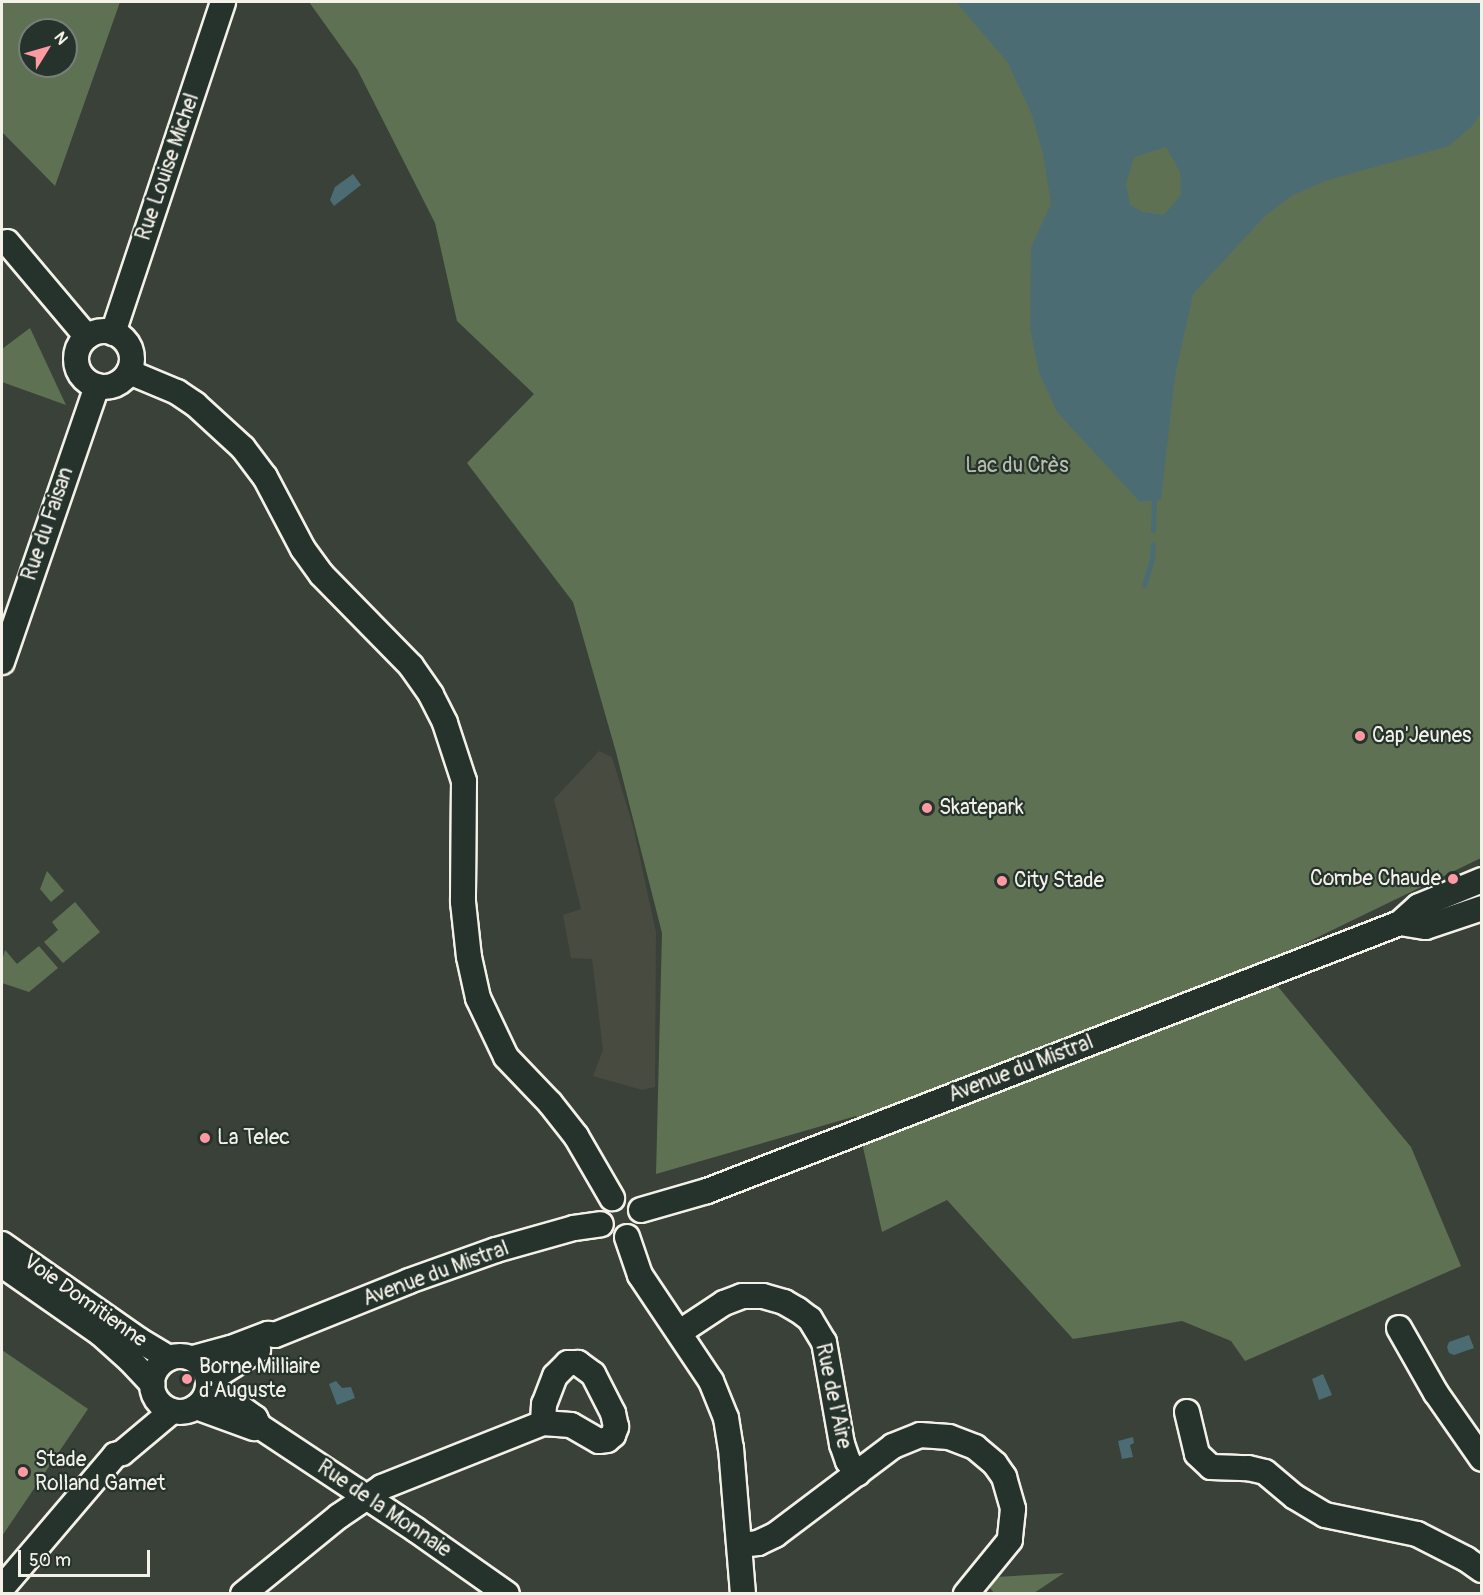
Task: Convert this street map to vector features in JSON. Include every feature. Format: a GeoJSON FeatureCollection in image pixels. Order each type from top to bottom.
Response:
{"type":"FeatureCollection","features":[{"type":"Feature","properties":{"kind":"street","name":"Rue Louise Michel"},"geometry":{"type":"LineString","coordinates":[[113,333],[223,2]]}},
{"type":"Feature","properties":{"kind":"street"},"geometry":{"type":"LineString","coordinates":[[7,242],[87,337]]}},
{"type":"Feature","properties":{"kind":"street"},"geometry":{"type":"LineString","coordinates":[[104,331],[113,333],[128,345],[131,353],[129,372],[115,385],[97,386],[82,376],[76,360],[77,351],[87,337],[104,331]]}},
{"type":"Feature","properties":{"kind":"street"},"geometry":{"type":"LineString","coordinates":[[129,372],[177,392],[195,404],[243,448],[264,477],[303,549],[321,574],[411,666],[431,695],[445,723],[464,781],[463,903],[469,957],[477,998],[506,1057],[550,1103],[576,1136],[612,1198]]}},
{"type":"Feature","properties":{"kind":"street","name":"Rue du Faisan"},"geometry":{"type":"LineString","coordinates":[[2,662],[97,386]]}},
{"type":"Feature","properties":{"kind":"street","name":"Avenue du Mistral"},"geometry":{"type":"LineString","coordinates":[[641,1210],[707,1191],[1400,923],[1419,906],[1482,880]]}},
{"type":"Feature","properties":{"kind":"street","name":"Avenue du Mistral"},"geometry":{"type":"LineString","coordinates":[[1400,923],[1426,927],[1480,913]]}},
{"type":"Feature","properties":{"kind":"street"},"geometry":{"type":"LineString","coordinates":[[628,1197],[641,1210],[641,1224],[633,1235],[627,1238],[609,1234],[601,1224],[603,1206],[612,1198],[628,1197]]}},
{"type":"Feature","properties":{"kind":"street","name":"Avenue du Mistral"},"geometry":{"type":"LineString","coordinates":[[193,1358],[231,1348],[268,1334],[275,1335],[409,1281],[496,1250],[574,1228],[601,1224]]}},
{"type":"Feature","properties":{"kind":"street"},"geometry":{"type":"LineString","coordinates":[[627,1238],[640,1275],[711,1381],[726,1418],[731,1448],[744,1593]]}},
{"type":"Feature","properties":{"kind":"street","name":"Voie Domitienne"},"geometry":{"type":"LineString","coordinates":[[2,1244],[139,1340],[169,1358]]}},
{"type":"Feature","properties":{"kind":"street","name":"Voie Domitienne"},"geometry":{"type":"LineString","coordinates":[[2,1265],[101,1334],[130,1360],[159,1397]]}},
{"type":"Feature","properties":{"kind":"street","name":"Rue de l'Aire"},"geometry":{"type":"LineString","coordinates":[[680,1332],[724,1302],[742,1296],[763,1296],[784,1302],[810,1319],[824,1342],[842,1444],[848,1461],[858,1474]]}},
{"type":"Feature","properties":{"kind":"street"},"geometry":{"type":"LineString","coordinates":[[1399,1328],[1436,1393],[1482,1459]]}},
{"type":"Feature","properties":{"kind":"street","name":"Avenue du Mistral"},"geometry":{"type":"LineString","coordinates":[[208,1383],[271,1342],[275,1335]]}},
{"type":"Feature","properties":{"kind":"street"},"geometry":{"type":"LineString","coordinates":[[2,1588],[114,1455],[115,1445],[159,1397],[156,1368],[169,1358],[181,1355],[193,1358],[204,1368],[208,1383],[205,1398],[196,1407],[184,1412],[159,1397]]}},
{"type":"Feature","properties":{"kind":"street","name":"Rue de la Monnaie"},"geometry":{"type":"LineString","coordinates":[[208,1383],[255,1418],[260,1426],[507,1593]]}},
{"type":"Feature","properties":{"kind":"street","name":"Rue de la Monnaie"},"geometry":{"type":"LineString","coordinates":[[196,1407],[253,1428],[260,1426]]}},
{"type":"Feature","properties":{"kind":"street"},"geometry":{"type":"LineString","coordinates":[[1187,1412],[1197,1454],[1205,1464],[1211,1467],[1248,1468],[1265,1472],[1295,1497],[1325,1515],[1417,1534],[1466,1558],[1482,1570]]}},
{"type":"Feature","properties":{"kind":"street"},"geometry":{"type":"LineString","coordinates":[[243,1593],[365,1496],[543,1423]]}},
{"type":"Feature","properties":{"kind":"street"},"geometry":{"type":"LineString","coordinates":[[740,1545],[758,1543],[775,1535],[893,1446],[920,1435],[949,1437],[975,1447],[990,1458],[1004,1477],[1010,1492],[1013,1526],[1010,1540],[966,1593]]}},
{"type":"Feature","properties":{"kind":"shaded area"},"geometry":{"type":"Polygon","coordinates":[[[599,751],[612,757],[633,826],[656,932],[655,1087],[642,1090],[593,1076],[603,1050],[592,959],[571,958],[563,915],[581,909],[554,799],[599,751]]]}},
{"type":"Feature","properties":{"kind":"green space"},"geometry":{"type":"Polygon","coordinates":[[[2,2],[120,2],[55,186],[2,132],[2,2]]]}},
{"type":"Feature","properties":{"kind":"green space","name":"Lac du Crès"},"geometry":{"type":"Polygon","coordinates":[[[309,2],[1481,2],[1481,858],[1260,965],[1411,1147],[1461,1266],[1245,1361],[1231,1341],[1182,1321],[1073,1339],[947,1200],[882,1232],[856,1116],[656,1174],[662,933],[616,752],[573,602],[467,463],[534,394],[457,321],[435,223],[357,69],[309,2]]]}},
{"type":"Feature","properties":{"kind":"green space"},"geometry":{"type":"Polygon","coordinates":[[[30,328],[66,405],[2,382],[2,349],[30,328]]]}},
{"type":"Feature","properties":{"kind":"green space"},"geometry":{"type":"Polygon","coordinates":[[[47,871],[64,891],[51,902],[40,889],[47,871]]]}},
{"type":"Feature","properties":{"kind":"green space"},"geometry":{"type":"Polygon","coordinates":[[[75,902],[100,932],[63,963],[44,942],[58,930],[52,922],[75,902]]]}},
{"type":"Feature","properties":{"kind":"green space"},"geometry":{"type":"Polygon","coordinates":[[[39,946],[58,968],[29,992],[2,983],[2,961],[5,950],[17,964],[39,946]]]}},
{"type":"Feature","properties":{"kind":"green space","name":"Stade Rolland Gamet"},"geometry":{"type":"Polygon","coordinates":[[[2,1350],[88,1409],[2,1536],[2,1350]]]}},
{"type":"Feature","properties":{"kind":"green space"},"geometry":{"type":"Polygon","coordinates":[[[1064,1573],[1034,1593],[994,1593],[990,1588],[996,1577],[1064,1573]]]}},
{"type":"Feature","properties":{"kind":"water","name":"Lac du Crès"},"geometry":{"type":"Polygon","coordinates":[[[956,2],[1481,2],[1481,113],[1472,126],[1449,146],[1325,181],[1291,196],[1265,216],[1193,294],[1175,376],[1161,500],[1140,502],[1057,412],[1039,372],[1030,328],[1031,247],[1051,204],[1043,154],[1032,115],[1008,63],[956,2]],[[1166,147],[1134,157],[1126,184],[1130,205],[1143,212],[1164,215],[1181,195],[1180,172],[1166,147]]]}},
{"type":"Feature","properties":{"kind":"water"},"geometry":{"type":"Polygon","coordinates":[[[353,174],[361,185],[334,206],[330,200],[335,187],[353,174]]]}},
{"type":"Feature","properties":{"kind":"water"},"geometry":{"type":"Polygon","coordinates":[[[1469,1335],[1474,1348],[1454,1355],[1449,1353],[1447,1347],[1449,1342],[1469,1335]]]}},
{"type":"Feature","properties":{"kind":"water"},"geometry":{"type":"Polygon","coordinates":[[[1323,1374],[1332,1395],[1319,1400],[1312,1379],[1323,1374]]]}},
{"type":"Feature","properties":{"kind":"water"},"geometry":{"type":"Polygon","coordinates":[[[336,1381],[342,1388],[351,1387],[355,1398],[337,1405],[329,1384],[336,1381]]]}},
{"type":"Feature","properties":{"kind":"water"},"geometry":{"type":"Polygon","coordinates":[[[1133,1437],[1134,1443],[1130,1445],[1133,1457],[1122,1459],[1118,1441],[1133,1437]]]}},
{"type":"Feature","properties":{"kind":"waterway"},"geometry":{"type":"LineString","coordinates":[[1153,530],[1154,501]]}},
{"type":"Feature","properties":{"kind":"waterway"},"geometry":{"type":"LineString","coordinates":[[1144,585],[1152,559],[1153,544]]}},
{"type":"Feature","properties":{"kind":"place","name":"Cap'Jeunes"},"geometry":{"type":"Point","coordinates":[1360,736]}},
{"type":"Feature","properties":{"kind":"place","name":"Skatepark"},"geometry":{"type":"Point","coordinates":[927,808]}},
{"type":"Feature","properties":{"kind":"place","name":"Combe Chaude"},"geometry":{"type":"Point","coordinates":[1453,879]}},
{"type":"Feature","properties":{"kind":"place","name":"City Stade"},"geometry":{"type":"Point","coordinates":[1002,881]}},
{"type":"Feature","properties":{"kind":"place","name":"La Telec"},"geometry":{"type":"Point","coordinates":[205,1138]}},
{"type":"Feature","properties":{"kind":"place","name":"Borne Milliaire d'Auguste"},"geometry":{"type":"Point","coordinates":[187,1379]}},
{"type":"Feature","properties":{"kind":"place","name":"Stade Rolland Gamet"},"geometry":{"type":"Point","coordinates":[23,1472]}}]}
